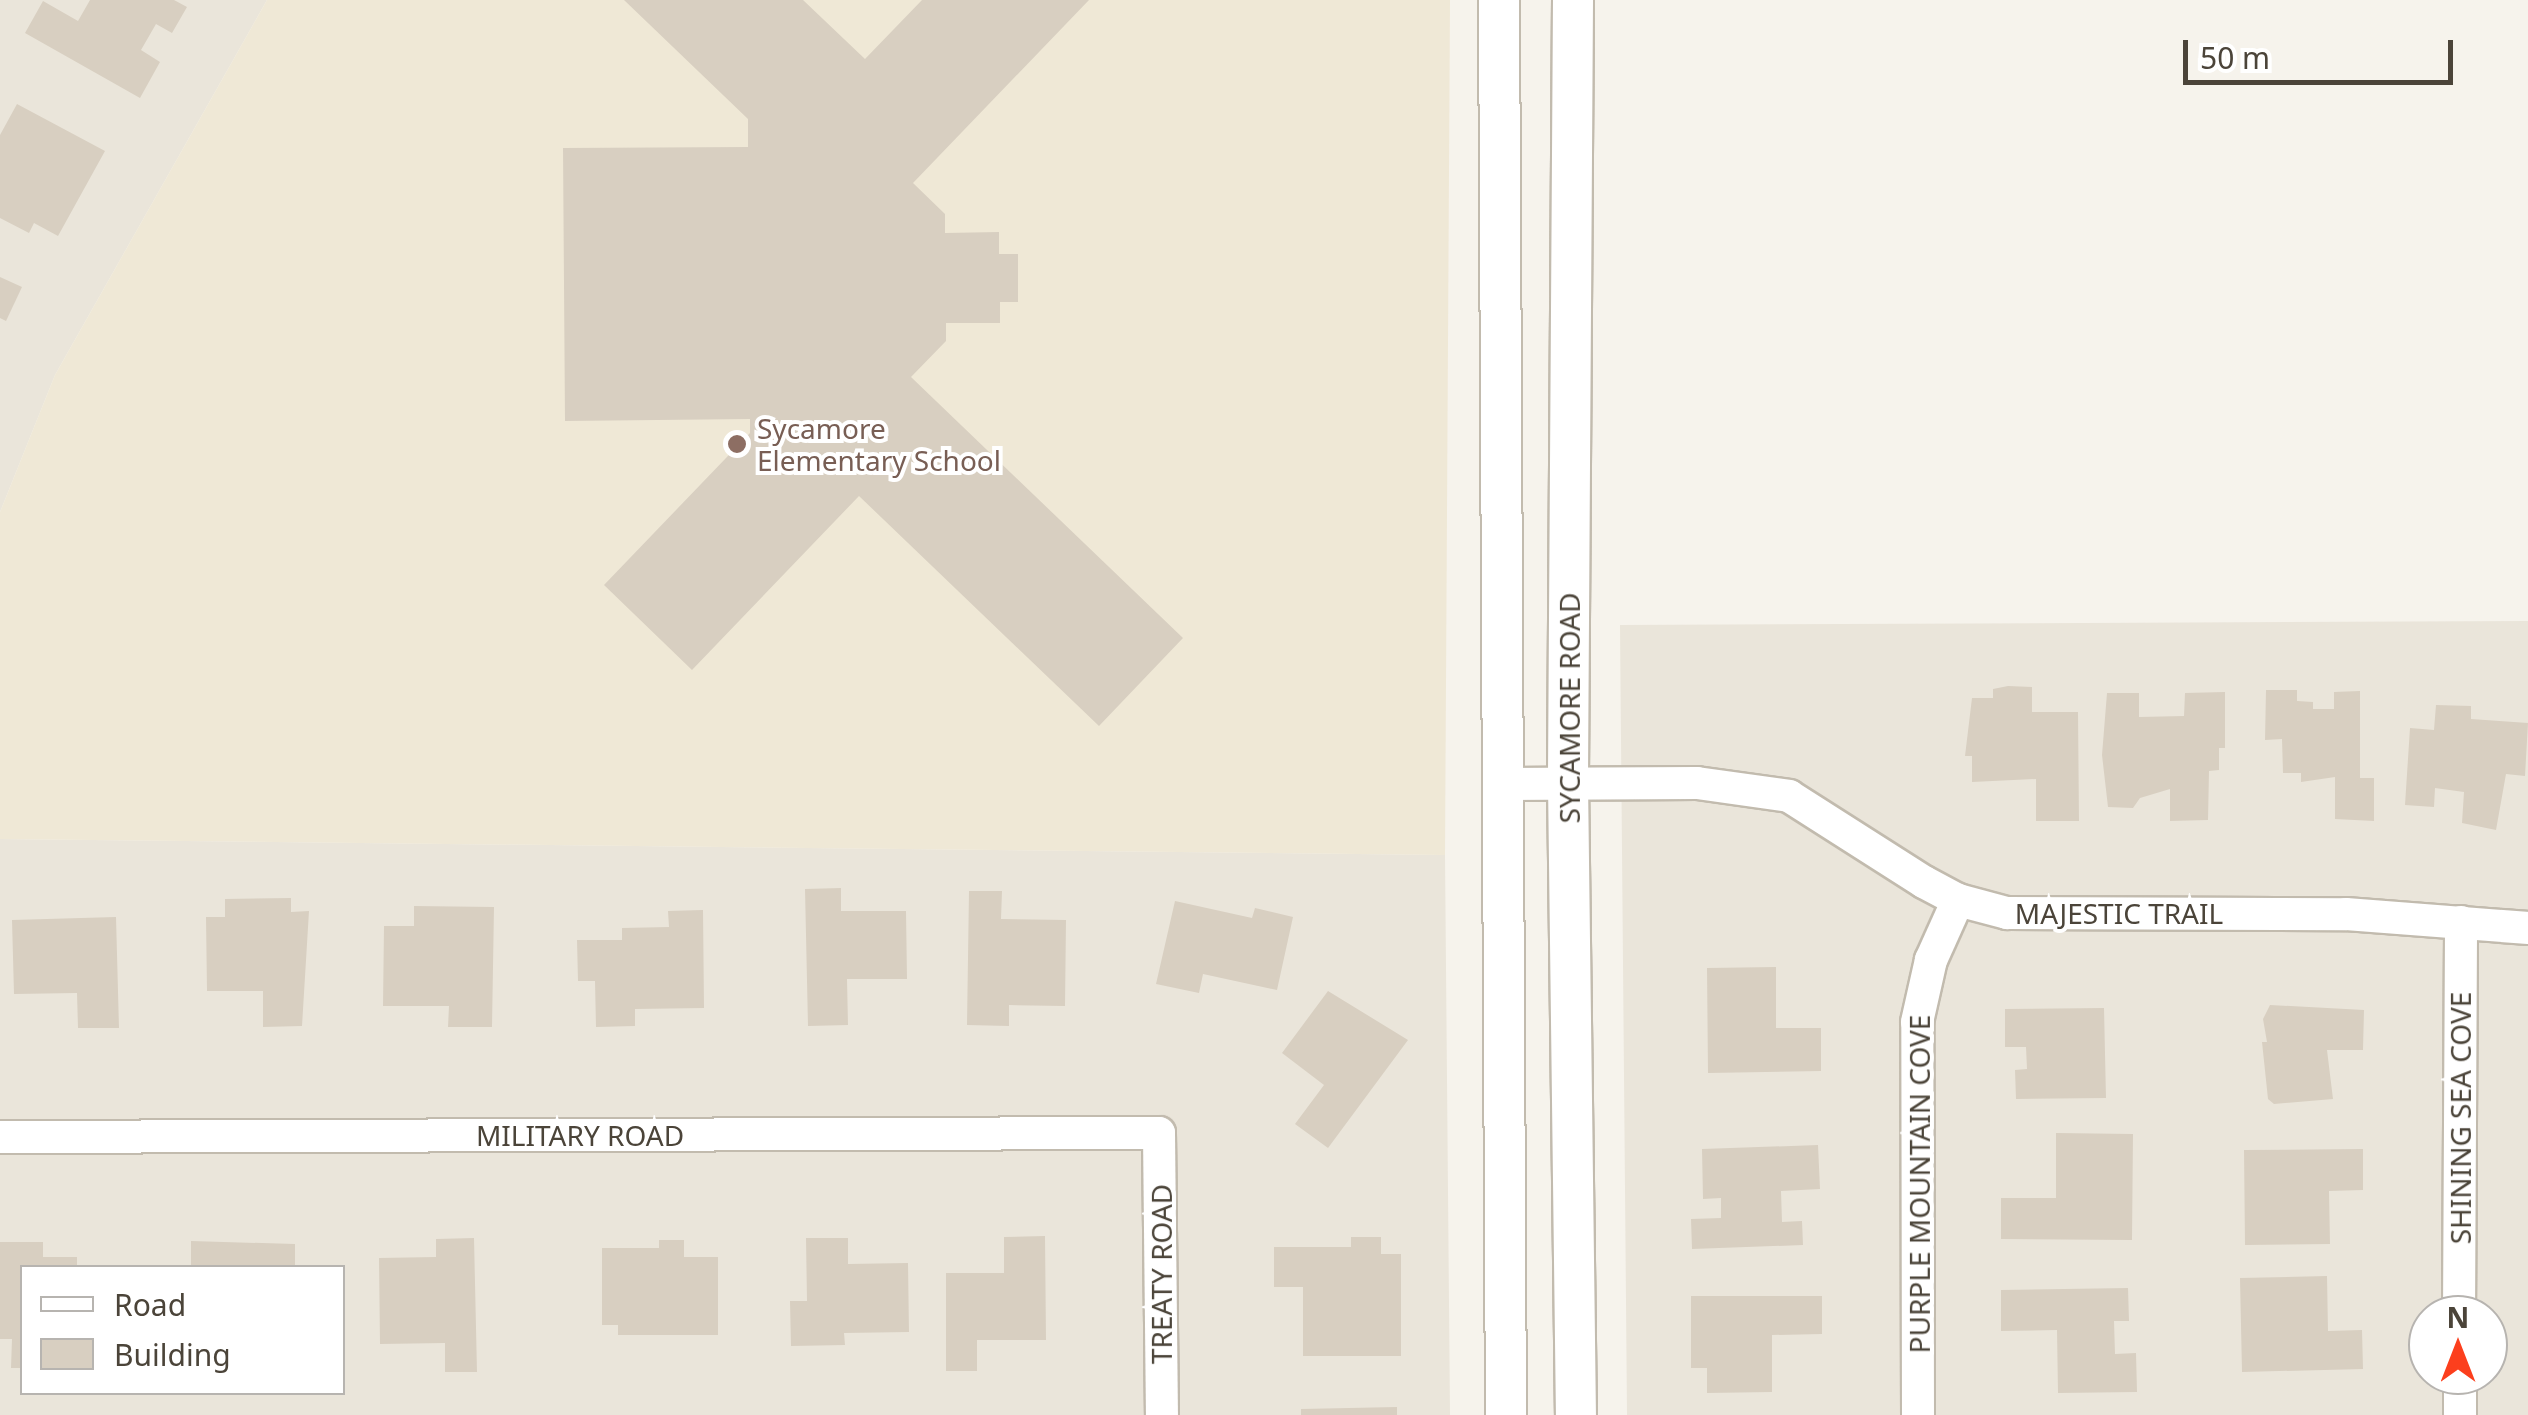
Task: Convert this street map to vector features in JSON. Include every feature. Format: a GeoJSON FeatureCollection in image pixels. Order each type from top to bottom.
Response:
{"type":"FeatureCollection","features":[{"type":"Feature","properties":{"kind":"street"},"geometry":{"type":"LineString","coordinates":[[1499,0],[1506,1415]]}},
{"type":"Feature","properties":{"kind":"street","name":"SYCAMORE ROAD"},"geometry":{"type":"LineString","coordinates":[[1572,0],[1568,782],[1576,1415]]}},
{"type":"Feature","properties":{"kind":"street","name":"MAJESTIC TRAIL"},"geometry":{"type":"LineString","coordinates":[[1503,784],[1697,783],[1789,796],[1958,900],[2040,916],[2293,913],[2528,928]]}},
{"type":"Feature","properties":{"kind":"street","name":"PURPLE MOUNTAIN COVE"},"geometry":{"type":"LineString","coordinates":[[1918,1415],[1918,1022],[1931,960],[1958,900]]}},
{"type":"Feature","properties":{"kind":"street","name":"SHINING SEA COVE"},"geometry":{"type":"LineString","coordinates":[[2460,1295],[2461,922]]}},
{"type":"Feature","properties":{"kind":"street","name":"MILITARY ROAD"},"geometry":{"type":"LineString","coordinates":[[0,1137],[1160,1133]]}},
{"type":"Feature","properties":{"kind":"street","name":"TREATY ROAD"},"geometry":{"type":"LineString","coordinates":[[1160,1133],[1162,1415]]}},
{"type":"Feature","properties":{"kind":"shaded area"},"geometry":{"type":"Polygon","coordinates":[[[0,0],[267,0],[55,375],[0,512],[0,0]]]}},
{"type":"Feature","properties":{"kind":"shaded area","name":"Sycamore Elementary School"},"geometry":{"type":"Polygon","coordinates":[[[267,0],[1450,0],[1445,855],[0,839],[0,512],[55,375],[267,0]]]}},
{"type":"Feature","properties":{"kind":"shaded area"},"geometry":{"type":"Polygon","coordinates":[[[2528,621],[2528,1415],[1627,1415],[1620,625],[2528,621]]]}},
{"type":"Feature","properties":{"kind":"shaded area"},"geometry":{"type":"Polygon","coordinates":[[[0,839],[1445,855],[1450,1415],[0,1415],[0,839]]]}},
{"type":"Feature","properties":{"kind":"building"},"geometry":{"type":"Polygon","coordinates":[[[90,0],[174,0],[187,7],[172,33],[156,24],[141,50],[160,62],[140,98],[25,33],[43,1],[78,21],[90,0]]]}},
{"type":"Feature","properties":{"kind":"building"},"geometry":{"type":"Polygon","coordinates":[[[624,0],[803,0],[865,59],[922,0],[1089,0],[913,183],[945,214],[945,233],[999,232],[999,254],[1018,254],[1018,302],[1000,302],[1000,323],[946,323],[946,341],[911,377],[1183,638],[1099,726],[859,496],[692,670],[604,585],[750,433],[750,419],[565,421],[563,148],[748,147],[748,119],[624,0]]]}},
{"type":"Feature","properties":{"kind":"building"},"geometry":{"type":"Polygon","coordinates":[[[17,104],[105,151],[58,236],[34,223],[29,233],[0,218],[0,135],[17,104]]]}},
{"type":"Feature","properties":{"kind":"building"},"geometry":{"type":"Polygon","coordinates":[[[0,277],[22,287],[6,321],[0,318],[0,277]]]}},
{"type":"Feature","properties":{"kind":"building"},"geometry":{"type":"Polygon","coordinates":[[[2032,687],[2032,712],[2078,712],[2079,821],[2036,821],[2036,779],[1972,782],[1972,756],[1965,756],[1972,698],[1993,698],[1993,689],[2032,687]]]}},
{"type":"Feature","properties":{"kind":"building"},"geometry":{"type":"Polygon","coordinates":[[[2266,690],[2297,690],[2297,701],[2313,702],[2313,709],[2334,709],[2334,692],[2360,691],[2360,778],[2374,778],[2374,821],[2335,819],[2335,777],[2301,782],[2301,773],[2283,773],[2282,739],[2265,740],[2266,690]]]}},
{"type":"Feature","properties":{"kind":"building"},"geometry":{"type":"Polygon","coordinates":[[[2225,692],[2225,748],[2219,748],[2219,770],[2209,771],[2208,820],[2170,821],[2170,789],[2140,798],[2133,808],[2108,807],[2102,755],[2107,693],[2139,693],[2139,717],[2184,716],[2185,693],[2225,692]]]}},
{"type":"Feature","properties":{"kind":"building"},"geometry":{"type":"Polygon","coordinates":[[[2436,705],[2471,706],[2471,719],[2528,723],[2525,776],[2506,774],[2496,830],[2462,823],[2464,792],[2435,788],[2434,807],[2405,805],[2410,728],[2434,730],[2436,705]]]}},
{"type":"Feature","properties":{"kind":"building"},"geometry":{"type":"Polygon","coordinates":[[[841,888],[841,911],[906,911],[907,979],[847,979],[848,1025],[808,1026],[805,889],[841,888]]]}},
{"type":"Feature","properties":{"kind":"building"},"geometry":{"type":"Polygon","coordinates":[[[969,891],[1002,891],[1001,919],[1066,920],[1065,1006],[1009,1005],[1009,1026],[967,1025],[969,891]]]}},
{"type":"Feature","properties":{"kind":"building"},"geometry":{"type":"Polygon","coordinates":[[[291,898],[291,912],[309,911],[302,1026],[263,1027],[263,991],[207,991],[206,917],[225,917],[225,899],[291,898]]]}},
{"type":"Feature","properties":{"kind":"building"},"geometry":{"type":"Polygon","coordinates":[[[1175,901],[1252,918],[1255,908],[1293,917],[1277,990],[1203,974],[1199,993],[1156,984],[1175,901]]]}},
{"type":"Feature","properties":{"kind":"building"},"geometry":{"type":"Polygon","coordinates":[[[414,906],[494,907],[492,1027],[448,1027],[449,1006],[383,1006],[384,926],[414,926],[414,906]]]}},
{"type":"Feature","properties":{"kind":"building"},"geometry":{"type":"Polygon","coordinates":[[[703,910],[704,1008],[635,1009],[635,1026],[596,1027],[595,981],[578,981],[577,940],[622,940],[622,928],[669,927],[668,911],[703,910]]]}},
{"type":"Feature","properties":{"kind":"building"},"geometry":{"type":"Polygon","coordinates":[[[116,917],[119,1028],[78,1028],[77,993],[14,994],[12,920],[116,917]]]}},
{"type":"Feature","properties":{"kind":"building"},"geometry":{"type":"Polygon","coordinates":[[[1776,967],[1776,1028],[1821,1028],[1821,1071],[1708,1073],[1707,968],[1776,967]]]}},
{"type":"Feature","properties":{"kind":"building"},"geometry":{"type":"Polygon","coordinates":[[[1328,991],[1408,1040],[1328,1148],[1295,1124],[1324,1085],[1282,1053],[1328,991]]]}},
{"type":"Feature","properties":{"kind":"building"},"geometry":{"type":"Polygon","coordinates":[[[2270,1005],[2364,1010],[2363,1050],[2327,1050],[2333,1099],[2274,1104],[2268,1099],[2262,1042],[2267,1042],[2263,1019],[2270,1005]]]}},
{"type":"Feature","properties":{"kind":"building"},"geometry":{"type":"Polygon","coordinates":[[[2104,1008],[2106,1098],[2016,1099],[2015,1070],[2027,1069],[2026,1047],[2005,1047],[2005,1009],[2104,1008]]]}},
{"type":"Feature","properties":{"kind":"building"},"geometry":{"type":"Polygon","coordinates":[[[2056,1133],[2133,1134],[2132,1240],[2001,1239],[2001,1198],[2056,1198],[2056,1133]]]}},
{"type":"Feature","properties":{"kind":"building"},"geometry":{"type":"Polygon","coordinates":[[[1818,1145],[1820,1189],[1781,1191],[1782,1222],[1802,1221],[1803,1245],[1692,1249],[1691,1219],[1721,1218],[1721,1198],[1703,1199],[1702,1149],[1818,1145]]]}},
{"type":"Feature","properties":{"kind":"building"},"geometry":{"type":"Polygon","coordinates":[[[2363,1149],[2363,1190],[2329,1191],[2330,1244],[2245,1245],[2244,1150],[2363,1149]]]}},
{"type":"Feature","properties":{"kind":"building"},"geometry":{"type":"Polygon","coordinates":[[[1045,1236],[1046,1340],[977,1340],[977,1371],[946,1371],[946,1273],[1004,1273],[1004,1237],[1045,1236]]]}},
{"type":"Feature","properties":{"kind":"building"},"geometry":{"type":"Polygon","coordinates":[[[1351,1237],[1381,1237],[1381,1254],[1401,1254],[1401,1356],[1303,1356],[1303,1287],[1274,1287],[1274,1247],[1351,1247],[1351,1237]]]}},
{"type":"Feature","properties":{"kind":"building"},"geometry":{"type":"Polygon","coordinates":[[[474,1238],[477,1372],[445,1372],[445,1343],[380,1344],[379,1258],[436,1257],[436,1239],[474,1238]]]}},
{"type":"Feature","properties":{"kind":"building"},"geometry":{"type":"Polygon","coordinates":[[[806,1238],[848,1238],[848,1264],[908,1263],[909,1332],[844,1333],[845,1345],[791,1346],[790,1301],[807,1301],[806,1238]]]}},
{"type":"Feature","properties":{"kind":"building"},"geometry":{"type":"Polygon","coordinates":[[[659,1240],[684,1240],[684,1257],[718,1257],[718,1335],[618,1335],[618,1325],[602,1325],[602,1248],[659,1248],[659,1240]]]}},
{"type":"Feature","properties":{"kind":"building"},"geometry":{"type":"Polygon","coordinates":[[[191,1241],[295,1244],[295,1265],[191,1265],[191,1241]]]}},
{"type":"Feature","properties":{"kind":"building"},"geometry":{"type":"Polygon","coordinates":[[[0,1242],[43,1242],[43,1257],[77,1257],[77,1265],[20,1265],[20,1368],[11,1368],[12,1339],[0,1339],[0,1242]]]}},
{"type":"Feature","properties":{"kind":"building"},"geometry":{"type":"Polygon","coordinates":[[[2327,1276],[2328,1331],[2362,1330],[2363,1369],[2242,1372],[2240,1278],[2327,1276]]]}},
{"type":"Feature","properties":{"kind":"building"},"geometry":{"type":"Polygon","coordinates":[[[2128,1288],[2129,1321],[2114,1321],[2115,1354],[2136,1353],[2137,1392],[2058,1393],[2057,1330],[2001,1331],[2001,1290],[2128,1288]]]}},
{"type":"Feature","properties":{"kind":"building"},"geometry":{"type":"Polygon","coordinates":[[[1691,1296],[1822,1296],[1822,1334],[1772,1335],[1772,1392],[1707,1393],[1707,1368],[1691,1368],[1691,1296]]]}},
{"type":"Feature","properties":{"kind":"building"},"geometry":{"type":"Polygon","coordinates":[[[1397,1407],[1397,1415],[1301,1415],[1301,1409],[1397,1407]]]}},
{"type":"Feature","properties":{"kind":"place","name":"Sycamore Elementary School"},"geometry":{"type":"Point","coordinates":[737,444]}}]}
